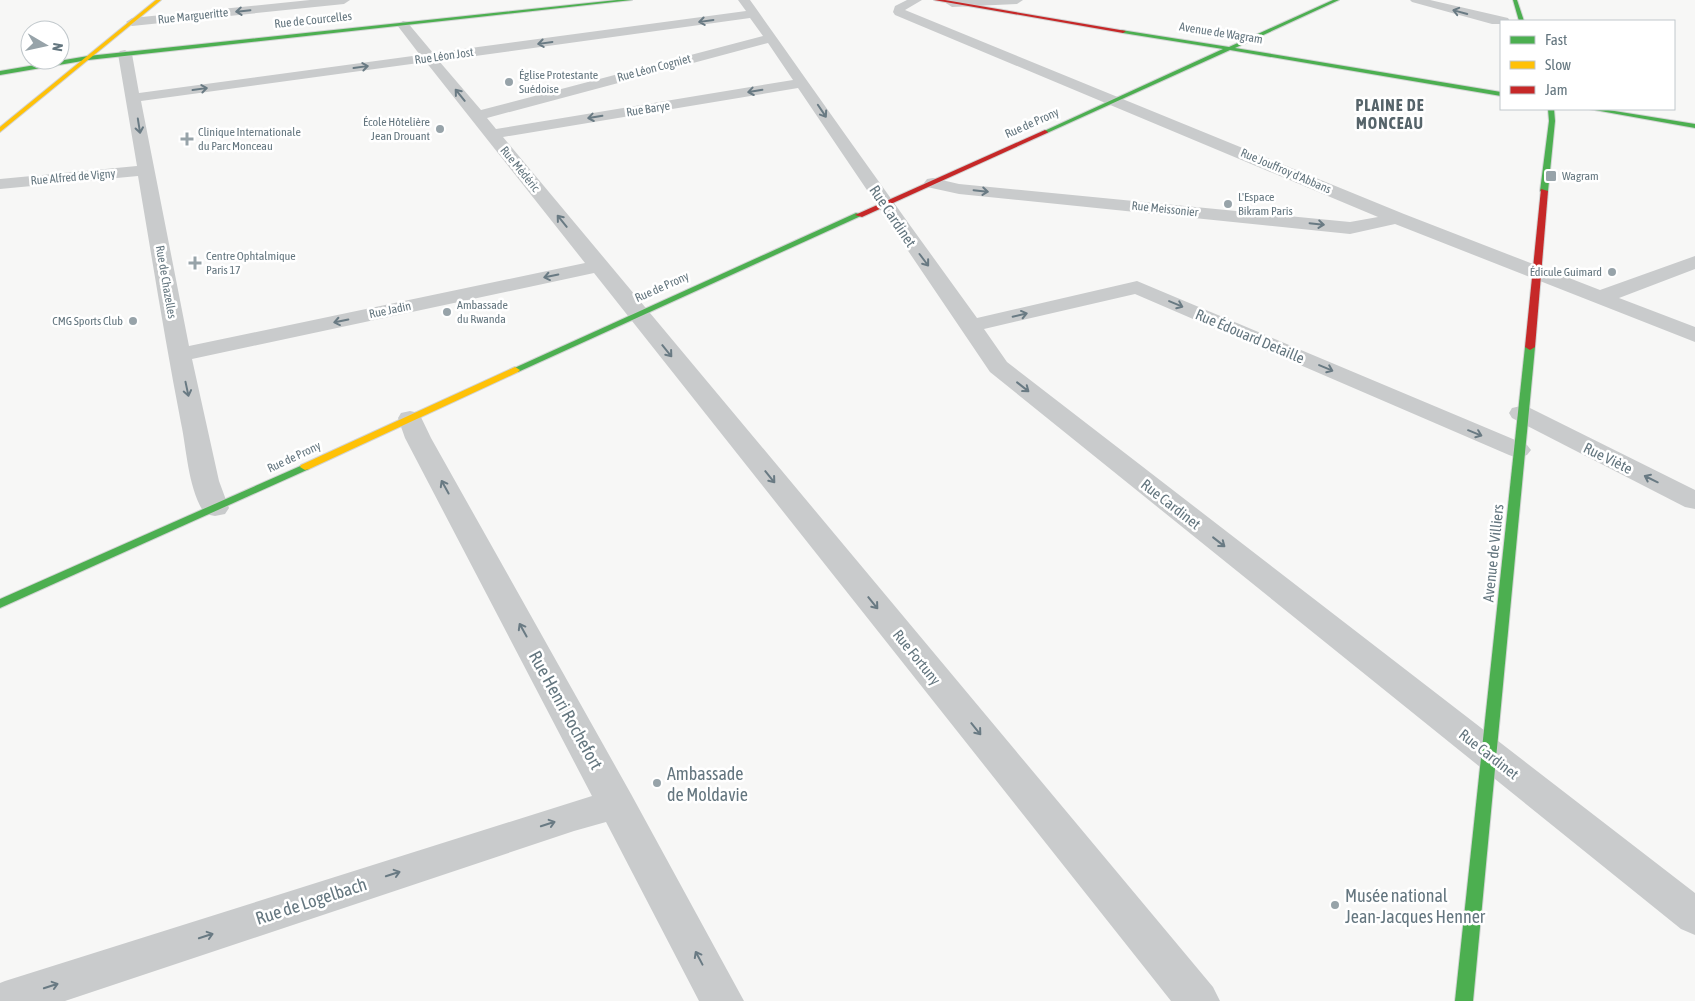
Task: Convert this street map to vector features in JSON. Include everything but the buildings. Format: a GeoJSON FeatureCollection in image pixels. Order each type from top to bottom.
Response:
{"type":"FeatureCollection","features":[{"type":"Feature","properties":{"kind":"main road"},"geometry":{"type":"LineString","coordinates":[[0,130],[159,0]]}},
{"type":"Feature","properties":{"kind":"main road","name":"Rue de Courcelles"},"geometry":{"type":"LineString","coordinates":[[0,73],[88,58],[630,0]]}},
{"type":"Feature","properties":{"kind":"main road","name":"Avenue de Wagram"},"geometry":{"type":"LineString","coordinates":[[936,0],[1500,94]]}},
{"type":"Feature","properties":{"kind":"main road","name":"Rue de Prony"},"geometry":{"type":"LineString","coordinates":[[0,604],[214,508],[637,313],[933,183],[1337,0]]}},
{"type":"Feature","properties":{"kind":"main road"},"geometry":{"type":"LineString","coordinates":[[1515,0],[1522,20]]}},
{"type":"Feature","properties":{"kind":"main road","name":"Avenue de Villiers"},"geometry":{"type":"LineString","coordinates":[[1464,1001],[1490,755],[1518,450],[1537,295],[1536,273],[1552,121],[1550,110]]}},
{"type":"Feature","properties":{"kind":"main road"},"geometry":{"type":"LineString","coordinates":[[1598,110],[1695,126]]}},
{"type":"Feature","properties":{"kind":"street","name":"Rue Margueritte"},"geometry":{"type":"LineString","coordinates":[[132,22],[344,0]]}},
{"type":"Feature","properties":{"kind":"street","name":"Rue Jouffroy d'Abbans"},"geometry":{"type":"LineString","coordinates":[[916,0],[899,9],[898,12],[1397,218],[1695,335]]}},
{"type":"Feature","properties":{"kind":"street"},"geometry":{"type":"LineString","coordinates":[[952,3],[1017,0]]}},
{"type":"Feature","properties":{"kind":"street"},"geometry":{"type":"LineString","coordinates":[[1416,0],[1500,20]]}},
{"type":"Feature","properties":{"kind":"street","name":"Rue Cardinet"},"geometry":{"type":"LineString","coordinates":[[749,7],[803,83],[892,218],[973,326],[998,367],[1695,917]]}},
{"type":"Feature","properties":{"kind":"street","name":"Rue Léon Jost"},"geometry":{"type":"LineString","coordinates":[[134,98],[430,58],[749,7]]}},
{"type":"Feature","properties":{"kind":"street","name":"Rue Médéric"},"geometry":{"type":"LineString","coordinates":[[403,25],[637,313]]}},
{"type":"Feature","properties":{"kind":"street","name":"Rue Léon Cogniet"},"geometry":{"type":"LineString","coordinates":[[477,116],[760,40],[773,39]]}},
{"type":"Feature","properties":{"kind":"street","name":"Rue de Chazelles"},"geometry":{"type":"LineString","coordinates":[[125,54],[180,355],[206,482],[214,508]]}},
{"type":"Feature","properties":{"kind":"street","name":"Rue Barye"},"geometry":{"type":"LineString","coordinates":[[492,134],[803,83]]}},
{"type":"Feature","properties":{"kind":"street","name":"Rue Alfred de Vigny"},"geometry":{"type":"LineString","coordinates":[[0,184],[146,170]]}},
{"type":"Feature","properties":{"kind":"street","name":"Rue Meissonier"},"geometry":{"type":"LineString","coordinates":[[933,183],[959,189],[1350,228],[1397,218]]}},
{"type":"Feature","properties":{"kind":"street"},"geometry":{"type":"LineString","coordinates":[[1602,297],[1695,262]]}},
{"type":"Feature","properties":{"kind":"street","name":"Rue Jadin"},"geometry":{"type":"LineString","coordinates":[[180,355],[599,266]]}},
{"type":"Feature","properties":{"kind":"street","name":"Rue Édouard Detaille"},"geometry":{"type":"LineString","coordinates":[[973,326],[1137,288],[1518,450]]}},
{"type":"Feature","properties":{"kind":"street","name":"Rue Fortuny"},"geometry":{"type":"LineString","coordinates":[[637,313],[1198,1001]]}},
{"type":"Feature","properties":{"kind":"street","name":"Rue Viète"},"geometry":{"type":"LineString","coordinates":[[1522,413],[1695,501]]}},
{"type":"Feature","properties":{"kind":"street","name":"Rue Henri Rochefort"},"geometry":{"type":"LineString","coordinates":[[410,418],[418,438],[618,804],[722,1001]]}},
{"type":"Feature","properties":{"kind":"street","name":"Rue de Logelbach"},"geometry":{"type":"LineString","coordinates":[[5,1001],[563,819],[618,804]]}},
{"type":"Feature","properties":{"kind":"traffic: fast"},"geometry":{"type":"LineString","coordinates":[[0,73],[88,58],[630,0]]}},
{"type":"Feature","properties":{"kind":"traffic: fast"},"geometry":{"type":"LineString","coordinates":[[1045,132],[1337,0]]}},
{"type":"Feature","properties":{"kind":"traffic: fast"},"geometry":{"type":"LineString","coordinates":[[1515,0],[1522,20]]}},
{"type":"Feature","properties":{"kind":"traffic: fast"},"geometry":{"type":"LineString","coordinates":[[1123,31],[1500,94]]}},
{"type":"Feature","properties":{"kind":"traffic: fast"},"geometry":{"type":"LineString","coordinates":[[1544,191],[1552,121],[1551,110]]}},
{"type":"Feature","properties":{"kind":"traffic: fast"},"geometry":{"type":"LineString","coordinates":[[1598,110],[1695,126]]}},
{"type":"Feature","properties":{"kind":"traffic: fast"},"geometry":{"type":"LineString","coordinates":[[515,370],[859,215]]}},
{"type":"Feature","properties":{"kind":"traffic: fast"},"geometry":{"type":"LineString","coordinates":[[1464,1001],[1530,347]]}},
{"type":"Feature","properties":{"kind":"traffic: fast"},"geometry":{"type":"LineString","coordinates":[[0,604],[305,467]]}},
{"type":"Feature","properties":{"kind":"traffic: slow"},"geometry":{"type":"LineString","coordinates":[[0,130],[159,0]]}},
{"type":"Feature","properties":{"kind":"traffic: slow"},"geometry":{"type":"LineString","coordinates":[[305,467],[515,370]]}},
{"type":"Feature","properties":{"kind":"traffic: jam"},"geometry":{"type":"LineString","coordinates":[[936,0],[1123,31]]}},
{"type":"Feature","properties":{"kind":"traffic: jam"},"geometry":{"type":"LineString","coordinates":[[859,215],[1045,132]]}},
{"type":"Feature","properties":{"kind":"traffic: jam"},"geometry":{"type":"LineString","coordinates":[[1530,347],[1544,191]]}},
{"type":"Feature","properties":{"kind":"place","name":"Église Protestante Suédoise"},"geometry":{"type":"Point","coordinates":[509,82]}},
{"type":"Feature","properties":{"kind":"place","name":"École Hôtelière Jean Drouant"},"geometry":{"type":"Point","coordinates":[440,129]}},
{"type":"Feature","properties":{"kind":"place","name":"Clinique Internationale du Parc Monceau"},"geometry":{"type":"Point","coordinates":[187,139]}},
{"type":"Feature","properties":{"kind":"place","name":"Wagram"},"geometry":{"type":"Point","coordinates":[1551,176]}},
{"type":"Feature","properties":{"kind":"place","name":"L'Espace Bikram Paris"},"geometry":{"type":"Point","coordinates":[1228,204]}},
{"type":"Feature","properties":{"kind":"place","name":"Centre Ophtalmique Paris 17"},"geometry":{"type":"Point","coordinates":[195,263]}},
{"type":"Feature","properties":{"kind":"place","name":"Édicule Guimard"},"geometry":{"type":"Point","coordinates":[1612,272]}},
{"type":"Feature","properties":{"kind":"place","name":"Ambassade du Rwanda"},"geometry":{"type":"Point","coordinates":[447,312]}},
{"type":"Feature","properties":{"kind":"place","name":"CMG Sports Club"},"geometry":{"type":"Point","coordinates":[133,321]}},
{"type":"Feature","properties":{"kind":"place","name":"Ambassade de Moldavie"},"geometry":{"type":"Point","coordinates":[657,783]}},
{"type":"Feature","properties":{"kind":"place","name":"Musée national Jean-Jacques Henner"},"geometry":{"type":"Point","coordinates":[1335,905]}},
{"type":"Feature","properties":{"kind":"district","name":"PLAINE DE MONCEAU"},"geometry":{"type":"Point","coordinates":[1390,114]}}]}
